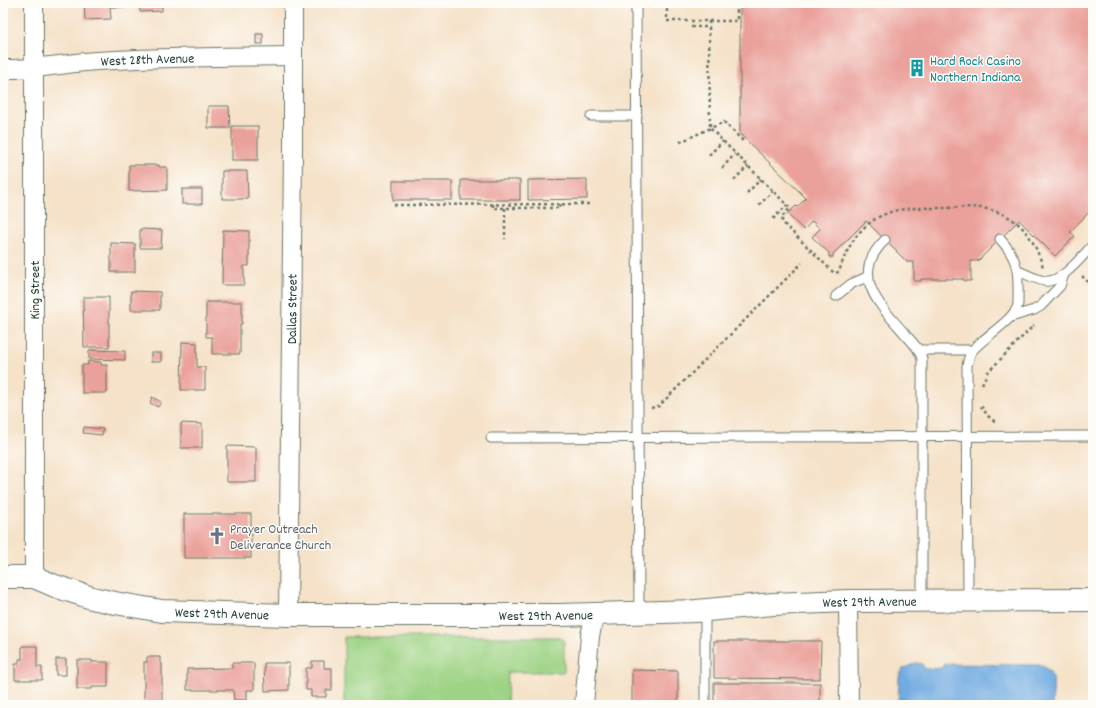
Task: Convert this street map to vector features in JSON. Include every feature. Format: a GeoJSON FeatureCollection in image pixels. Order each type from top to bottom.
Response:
{"type":"FeatureCollection","features":[{"type":"Feature","properties":{"kind":"street","name":"King Street"},"geometry":{"type":"LineString","coordinates":[[34,3],[34,577]]}},
{"type":"Feature","properties":{"kind":"street","name":"Dallas Street"},"geometry":{"type":"LineString","coordinates":[[288,615],[293,153],[293,3]]}},
{"type":"Feature","properties":{"kind":"street","name":"West 28th Avenue"},"geometry":{"type":"LineString","coordinates":[[3,70],[81,62],[144,58],[293,56]]}},
{"type":"Feature","properties":{"kind":"street","name":"West 29th Avenue"},"geometry":{"type":"LineString","coordinates":[[3,577],[34,577],[73,592],[115,603],[142,608],[180,612],[288,615],[560,615],[705,610],[773,604],[848,601],[1093,600]]}},
{"type":"Feature","properties":{"kind":"street"},"geometry":{"type":"LineString","coordinates":[[848,601],[849,705]]}},
{"type":"Feature","properties":{"kind":"street"},"geometry":{"type":"LineString","coordinates":[[584,705],[590,636],[595,614]]}},
{"type":"Feature","properties":{"kind":"lane"},"geometry":{"type":"LineString","coordinates":[[636,3],[639,613]]}},
{"type":"Feature","properties":{"kind":"lane"},"geometry":{"type":"LineString","coordinates":[[591,116],[637,116]]}},
{"type":"Feature","properties":{"kind":"lane"},"geometry":{"type":"LineString","coordinates":[[968,600],[967,366],[972,350],[1008,318],[1018,307],[1018,271],[1016,261],[1012,253],[1000,239]]}},
{"type":"Feature","properties":{"kind":"lane"},"geometry":{"type":"LineString","coordinates":[[885,240],[874,254],[870,265],[870,288],[874,296],[919,350],[921,355],[922,600]]}},
{"type":"Feature","properties":{"kind":"lane"},"geometry":{"type":"LineString","coordinates":[[1018,271],[1040,280],[1048,281],[1064,274],[1093,245]]}},
{"type":"Feature","properties":{"kind":"lane"},"geometry":{"type":"LineString","coordinates":[[1008,318],[1034,310],[1041,306],[1060,286],[1064,274]]}},
{"type":"Feature","properties":{"kind":"lane"},"geometry":{"type":"LineString","coordinates":[[836,296],[851,284],[869,276]]}},
{"type":"Feature","properties":{"kind":"lane"},"geometry":{"type":"LineString","coordinates":[[919,350],[972,350]]}},
{"type":"Feature","properties":{"kind":"lane"},"geometry":{"type":"LineString","coordinates":[[491,438],[1093,436]]}},
{"type":"Feature","properties":{"kind":"lane"},"geometry":{"type":"LineString","coordinates":[[705,610],[705,705]]}},
{"type":"Feature","properties":{"kind":"path"},"geometry":{"type":"LineString","coordinates":[[667,3],[667,21],[737,20],[736,7],[728,7]]}},
{"type":"Feature","properties":{"kind":"path"},"geometry":{"type":"LineString","coordinates":[[710,20],[710,128],[790,208],[782,217],[782,222],[834,273],[839,272],[850,245],[858,233],[867,225],[891,212],[912,208],[981,208],[1002,214],[1020,225],[1029,235],[1038,251],[1043,267],[1046,270]]}},
{"type":"Feature","properties":{"kind":"path"},"geometry":{"type":"LineString","coordinates":[[691,28],[710,27]]}},
{"type":"Feature","properties":{"kind":"path"},"geometry":{"type":"LineString","coordinates":[[680,142],[724,122],[743,141]]}},
{"type":"Feature","properties":{"kind":"path"},"geometry":{"type":"LineString","coordinates":[[710,155],[723,142]]}},
{"type":"Feature","properties":{"kind":"path"},"geometry":{"type":"LineString","coordinates":[[722,168],[735,154]]}},
{"type":"Feature","properties":{"kind":"path"},"geometry":{"type":"LineString","coordinates":[[734,180],[748,166]]}},
{"type":"Feature","properties":{"kind":"path"},"geometry":{"type":"LineString","coordinates":[[747,193],[761,179]]}},
{"type":"Feature","properties":{"kind":"path"},"geometry":{"type":"LineString","coordinates":[[759,205],[773,191]]}},
{"type":"Feature","properties":{"kind":"path"},"geometry":{"type":"LineString","coordinates":[[493,204],[493,208],[560,208],[560,204]]}},
{"type":"Feature","properties":{"kind":"path"},"geometry":{"type":"LineString","coordinates":[[394,205],[590,204]]}},
{"type":"Feature","properties":{"kind":"path"},"geometry":{"type":"LineString","coordinates":[[773,219],[787,205]]}},
{"type":"Feature","properties":{"kind":"path"},"geometry":{"type":"LineString","coordinates":[[505,208],[506,240]]}},
{"type":"Feature","properties":{"kind":"path"},"geometry":{"type":"LineString","coordinates":[[650,408],[659,406],[802,263]]}},
{"type":"Feature","properties":{"kind":"path"},"geometry":{"type":"LineString","coordinates":[[1077,282],[1088,271]]}},
{"type":"Feature","properties":{"kind":"path"},"geometry":{"type":"LineString","coordinates":[[1086,279],[1093,286]]}},
{"type":"Feature","properties":{"kind":"path"},"geometry":{"type":"LineString","coordinates":[[980,390],[983,380],[988,372],[1034,325]]}},
{"type":"Feature","properties":{"kind":"path"},"geometry":{"type":"LineString","coordinates":[[980,402],[988,416],[992,420],[1000,423]]}},
{"type":"Feature","properties":{"kind":"green space"},"geometry":{"type":"Polygon","coordinates":[[[344,637],[558,637],[564,641],[564,672],[508,672],[507,705],[344,705],[344,637]]]}},
{"type":"Feature","properties":{"kind":"water"},"geometry":{"type":"Polygon","coordinates":[[[916,663],[922,664],[925,669],[942,668],[944,664],[1040,665],[1046,668],[1052,676],[1052,705],[898,705],[899,677],[903,669],[916,663]]]}},
{"type":"Feature","properties":{"kind":"building"},"geometry":{"type":"Polygon","coordinates":[[[84,3],[126,3],[126,7],[110,7],[111,19],[85,20],[84,3]]]}},
{"type":"Feature","properties":{"kind":"building"},"geometry":{"type":"Polygon","coordinates":[[[139,3],[162,3],[162,11],[140,12],[139,3]]]}},
{"type":"Feature","properties":{"kind":"building","name":"Hard Rock Casino Northern Indiana"},"geometry":{"type":"Polygon","coordinates":[[[740,3],[1093,3],[1093,208],[1070,232],[1075,236],[1055,256],[1019,220],[978,261],[971,261],[971,281],[964,281],[964,279],[921,279],[921,281],[914,281],[914,262],[907,262],[866,221],[833,254],[833,257],[829,257],[829,253],[812,237],[820,229],[812,221],[804,230],[787,214],[806,198],[740,134],[740,3]]]}},
{"type":"Feature","properties":{"kind":"building"},"geometry":{"type":"Polygon","coordinates":[[[256,34],[263,34],[263,44],[256,44],[256,34]]]}},
{"type":"Feature","properties":{"kind":"building"},"geometry":{"type":"Polygon","coordinates":[[[208,106],[229,106],[230,128],[208,128],[208,106]]]}},
{"type":"Feature","properties":{"kind":"building"},"geometry":{"type":"Polygon","coordinates":[[[232,126],[258,126],[258,160],[232,160],[232,126]]]}},
{"type":"Feature","properties":{"kind":"building"},"geometry":{"type":"Polygon","coordinates":[[[129,165],[159,165],[159,167],[167,167],[167,190],[129,191],[129,165]]]}},
{"type":"Feature","properties":{"kind":"building"},"geometry":{"type":"Polygon","coordinates":[[[222,171],[247,171],[248,199],[222,199],[222,171]]]}},
{"type":"Feature","properties":{"kind":"building"},"geometry":{"type":"Polygon","coordinates":[[[587,179],[587,199],[528,200],[528,180],[587,179]]]}},
{"type":"Feature","properties":{"kind":"building"},"geometry":{"type":"Polygon","coordinates":[[[461,180],[520,180],[520,200],[461,200],[461,180]]]}},
{"type":"Feature","properties":{"kind":"building"},"geometry":{"type":"Polygon","coordinates":[[[393,181],[452,181],[452,200],[393,200],[393,181]]]}},
{"type":"Feature","properties":{"kind":"building"},"geometry":{"type":"Polygon","coordinates":[[[182,189],[202,189],[202,204],[182,204],[182,189]]]}},
{"type":"Feature","properties":{"kind":"building"},"geometry":{"type":"Polygon","coordinates":[[[140,229],[162,230],[161,248],[140,248],[140,229]]]}},
{"type":"Feature","properties":{"kind":"building"},"geometry":{"type":"Polygon","coordinates":[[[223,230],[249,231],[249,266],[244,266],[244,285],[222,285],[223,230]]]}},
{"type":"Feature","properties":{"kind":"building"},"geometry":{"type":"Polygon","coordinates":[[[111,243],[135,244],[135,272],[111,272],[111,243]]]}},
{"type":"Feature","properties":{"kind":"building"},"geometry":{"type":"Polygon","coordinates":[[[131,291],[160,292],[160,310],[131,310],[131,291]]]}},
{"type":"Feature","properties":{"kind":"building"},"geometry":{"type":"Polygon","coordinates":[[[83,297],[109,297],[109,347],[84,347],[83,297]]]}},
{"type":"Feature","properties":{"kind":"building"},"geometry":{"type":"Polygon","coordinates":[[[206,302],[242,302],[240,354],[212,354],[212,337],[206,337],[206,302]]]}},
{"type":"Feature","properties":{"kind":"building"},"geometry":{"type":"Polygon","coordinates":[[[182,342],[197,343],[197,367],[205,367],[205,390],[181,390],[182,342]]]}},
{"type":"Feature","properties":{"kind":"building"},"geometry":{"type":"Polygon","coordinates":[[[89,350],[125,351],[125,360],[89,359],[89,350]]]}},
{"type":"Feature","properties":{"kind":"building"},"geometry":{"type":"Polygon","coordinates":[[[151,353],[161,353],[161,362],[151,362],[151,353]]]}},
{"type":"Feature","properties":{"kind":"building"},"geometry":{"type":"Polygon","coordinates":[[[88,361],[101,362],[101,365],[107,365],[107,393],[82,393],[82,365],[88,365],[88,361]]]}},
{"type":"Feature","properties":{"kind":"building"},"geometry":{"type":"Polygon","coordinates":[[[152,397],[161,402],[158,407],[150,403],[152,397]]]}},
{"type":"Feature","properties":{"kind":"building"},"geometry":{"type":"Polygon","coordinates":[[[181,423],[202,424],[202,448],[181,448],[181,423]]]}},
{"type":"Feature","properties":{"kind":"building"},"geometry":{"type":"Polygon","coordinates":[[[84,427],[103,429],[102,435],[83,433],[84,427]]]}},
{"type":"Feature","properties":{"kind":"building"},"geometry":{"type":"Polygon","coordinates":[[[227,446],[256,447],[256,482],[227,482],[227,446]]]}},
{"type":"Feature","properties":{"kind":"building","name":"Prayer Outreach Deliverance Church"},"geometry":{"type":"Polygon","coordinates":[[[184,514],[251,514],[251,558],[184,558],[184,514]]]}},
{"type":"Feature","properties":{"kind":"building"},"geometry":{"type":"Polygon","coordinates":[[[714,641],[821,641],[820,679],[714,678],[714,641]]]}},
{"type":"Feature","properties":{"kind":"building"},"geometry":{"type":"Polygon","coordinates":[[[22,646],[37,646],[37,667],[42,667],[42,680],[15,680],[15,664],[19,664],[19,659],[22,659],[22,646]]]}},
{"type":"Feature","properties":{"kind":"building"},"geometry":{"type":"Polygon","coordinates":[[[147,657],[160,657],[160,663],[162,663],[162,700],[159,700],[159,705],[145,705],[144,662],[147,662],[147,657]]]}},
{"type":"Feature","properties":{"kind":"building"},"geometry":{"type":"Polygon","coordinates":[[[56,659],[66,659],[66,675],[56,675],[56,659]]]}},
{"type":"Feature","properties":{"kind":"building"},"geometry":{"type":"Polygon","coordinates":[[[77,660],[108,662],[108,687],[77,689],[77,660]]]}},
{"type":"Feature","properties":{"kind":"building"},"geometry":{"type":"Polygon","coordinates":[[[312,661],[324,661],[324,668],[332,668],[332,690],[326,690],[326,697],[311,697],[311,690],[306,690],[306,668],[312,668],[312,661]]]}},
{"type":"Feature","properties":{"kind":"building"},"geometry":{"type":"Polygon","coordinates":[[[232,663],[254,663],[254,690],[247,690],[247,700],[234,700],[233,690],[187,690],[187,669],[232,668],[232,663]]]}},
{"type":"Feature","properties":{"kind":"building"},"geometry":{"type":"Polygon","coordinates":[[[264,663],[289,663],[289,690],[265,691],[264,663]]]}},
{"type":"Feature","properties":{"kind":"building"},"geometry":{"type":"Polygon","coordinates":[[[632,670],[678,671],[678,705],[632,705],[632,670]]]}},
{"type":"Feature","properties":{"kind":"building"},"geometry":{"type":"Polygon","coordinates":[[[714,683],[820,683],[820,705],[714,705],[714,683]]]}},
{"type":"Feature","properties":{"kind":"place","name":"Hard Rock Casino Northern Indiana"},"geometry":{"type":"Point","coordinates":[917,68]}},
{"type":"Feature","properties":{"kind":"place","name":"Prayer Outreach Deliverance Church"},"geometry":{"type":"Point","coordinates":[217,536]}}]}
